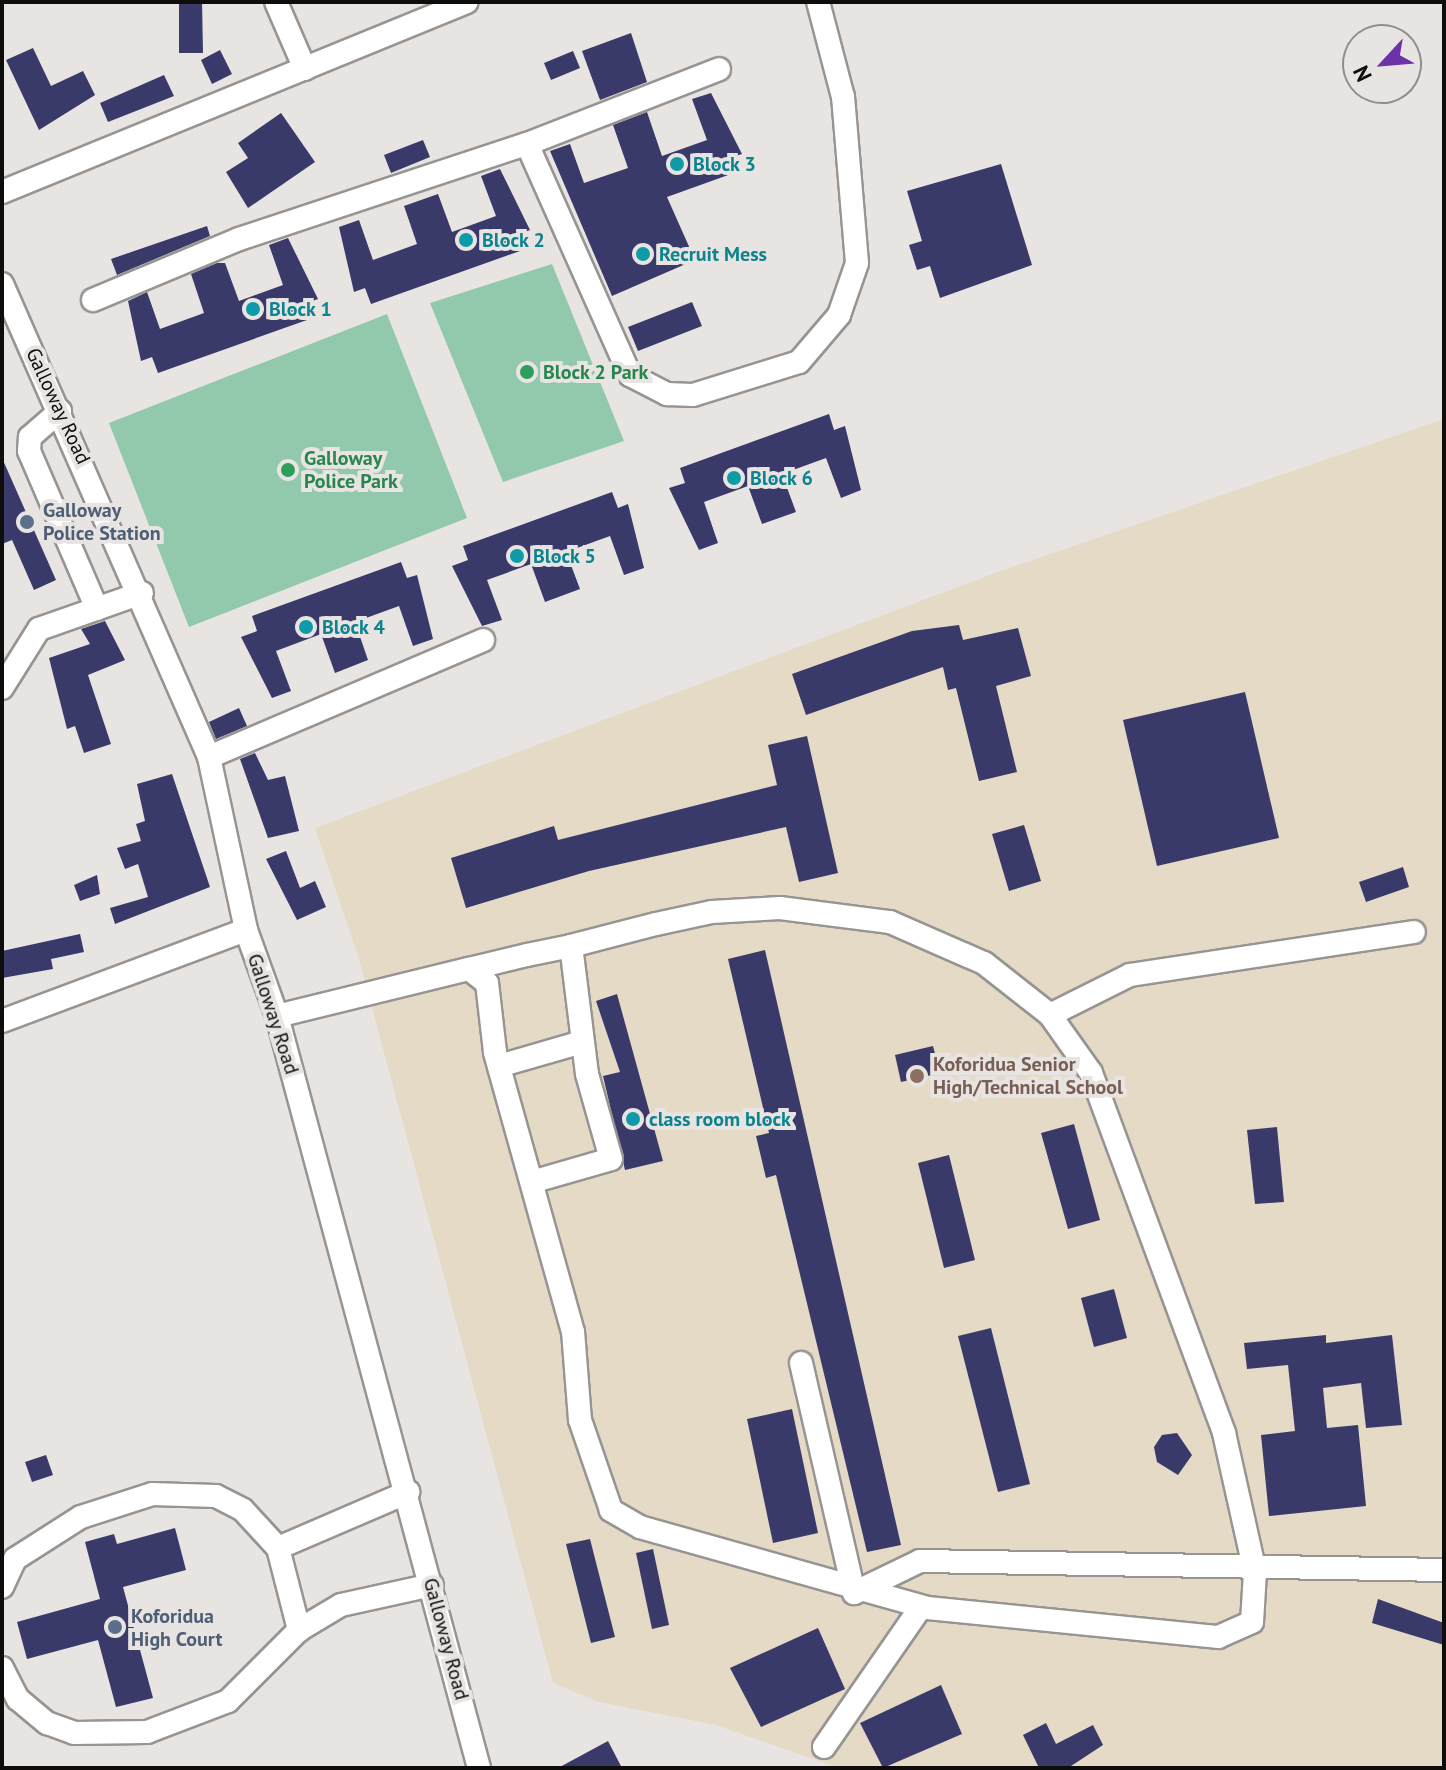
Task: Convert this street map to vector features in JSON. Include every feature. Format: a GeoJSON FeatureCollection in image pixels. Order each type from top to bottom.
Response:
{"type":"FeatureCollection","features":[{"type":"Feature","properties":{"kind":"street"},"geometry":{"type":"LineString","coordinates":[[276,2],[305,69]]}},
{"type":"Feature","properties":{"kind":"street"},"geometry":{"type":"LineString","coordinates":[[2,192],[466,2]]}},
{"type":"Feature","properties":{"kind":"street"},"geometry":{"type":"LineString","coordinates":[[527,144],[630,375],[667,394],[693,395],[799,362],[839,315],[857,263],[843,97],[818,2]]}},
{"type":"Feature","properties":{"kind":"street"},"geometry":{"type":"LineString","coordinates":[[93,300],[239,239],[527,144],[719,69]]}},
{"type":"Feature","properties":{"kind":"street","name":"Galloway Road"},"geometry":{"type":"LineString","coordinates":[[2,284],[142,593],[209,757],[246,930],[277,1016],[408,1492],[479,1768]]}},
{"type":"Feature","properties":{"kind":"street"},"geometry":{"type":"LineString","coordinates":[[60,411],[30,437],[29,451],[97,609]]}},
{"type":"Feature","properties":{"kind":"street"},"geometry":{"type":"LineString","coordinates":[[2,688],[39,629],[142,593]]}},
{"type":"Feature","properties":{"kind":"street"},"geometry":{"type":"LineString","coordinates":[[209,757],[483,640]]}},
{"type":"Feature","properties":{"kind":"street"},"geometry":{"type":"LineString","coordinates":[[277,1016],[469,969],[712,912],[780,908],[890,922],[984,963],[1050,1015],[1091,1073],[1189,1326],[1224,1433],[1255,1572],[1252,1622],[1218,1637],[921,1607],[854,1593],[640,1527],[611,1510],[580,1420],[573,1332],[535,1181],[499,1066],[487,983],[469,969]]}},
{"type":"Feature","properties":{"kind":"street"},"geometry":{"type":"LineString","coordinates":[[2,1021],[246,930]]}},
{"type":"Feature","properties":{"kind":"street"},"geometry":{"type":"LineString","coordinates":[[1050,1015],[1130,975],[1414,932]]}},
{"type":"Feature","properties":{"kind":"street"},"geometry":{"type":"LineString","coordinates":[[535,1181],[611,1159],[582,1042],[571,946]]}},
{"type":"Feature","properties":{"kind":"street"},"geometry":{"type":"LineString","coordinates":[[499,1066],[582,1042]]}},
{"type":"Feature","properties":{"kind":"street"},"geometry":{"type":"LineString","coordinates":[[801,1363],[854,1593]]}},
{"type":"Feature","properties":{"kind":"street"},"geometry":{"type":"LineString","coordinates":[[278,1548],[408,1492]]}},
{"type":"Feature","properties":{"kind":"street"},"geometry":{"type":"LineString","coordinates":[[2,1587],[15,1559],[49,1532],[152,1494],[216,1496],[243,1510],[278,1548],[299,1630]]}},
{"type":"Feature","properties":{"kind":"street"},"geometry":{"type":"LineString","coordinates":[[854,1593],[920,1561],[1255,1572],[1444,1570]]}},
{"type":"Feature","properties":{"kind":"street"},"geometry":{"type":"LineString","coordinates":[[2,1668],[18,1699],[47,1723],[74,1733],[147,1732],[228,1701],[299,1630],[341,1605],[432,1585]]}},
{"type":"Feature","properties":{"kind":"street"},"geometry":{"type":"LineString","coordinates":[[824,1747],[921,1607]]}},
{"type":"Feature","properties":{"kind":"shaded area","name":"Koforidua Senior High/Technical School"},"geometry":{"type":"Polygon","coordinates":[[[1444,419],[1444,1768],[839,1768],[716,1725],[599,1702],[553,1683],[359,959],[315,828],[995,573],[1444,419]]]}},
{"type":"Feature","properties":{"kind":"green space","name":"Block 2 Park"},"geometry":{"type":"Polygon","coordinates":[[[552,264],[624,441],[503,482],[430,303],[552,264]]]}},
{"type":"Feature","properties":{"kind":"green space","name":"Galloway Police Park"},"geometry":{"type":"Polygon","coordinates":[[[387,314],[467,518],[189,627],[109,423],[387,314]]]}},
{"type":"Feature","properties":{"kind":"building"},"geometry":{"type":"Polygon","coordinates":[[[179,2],[202,2],[203,53],[179,53],[179,2]]]}},
{"type":"Feature","properties":{"kind":"building"},"geometry":{"type":"Polygon","coordinates":[[[631,33],[647,82],[600,100],[582,51],[631,33]]]}},
{"type":"Feature","properties":{"kind":"building"},"geometry":{"type":"Polygon","coordinates":[[[33,48],[51,86],[83,71],[95,95],[39,130],[6,60],[33,48]]]}},
{"type":"Feature","properties":{"kind":"building"},"geometry":{"type":"Polygon","coordinates":[[[220,50],[232,74],[212,84],[201,60],[220,50]]]}},
{"type":"Feature","properties":{"kind":"building"},"geometry":{"type":"Polygon","coordinates":[[[573,51],[580,68],[551,80],[544,63],[573,51]]]}},
{"type":"Feature","properties":{"kind":"building"},"geometry":{"type":"Polygon","coordinates":[[[164,75],[174,96],[108,122],[100,103],[164,75]]]}},
{"type":"Feature","properties":{"kind":"building","name":"Block 3"},"geometry":{"type":"Polygon","coordinates":[[[711,93],[742,154],[726,159],[731,174],[667,197],[695,260],[612,296],[550,151],[570,144],[584,183],[628,168],[613,125],[647,112],[662,156],[707,140],[692,99],[711,93]]]}},
{"type":"Feature","properties":{"kind":"building"},"geometry":{"type":"Polygon","coordinates":[[[281,113],[315,162],[248,208],[226,172],[248,158],[238,143],[281,113]]]}},
{"type":"Feature","properties":{"kind":"building"},"geometry":{"type":"Polygon","coordinates":[[[423,140],[430,157],[391,173],[384,155],[423,140]]]}},
{"type":"Feature","properties":{"kind":"building"},"geometry":{"type":"Polygon","coordinates":[[[1001,164],[1032,265],[940,298],[930,266],[917,270],[909,245],[922,241],[907,191],[1001,164]]]}},
{"type":"Feature","properties":{"kind":"building","name":"Block 2"},"geometry":{"type":"Polygon","coordinates":[[[500,169],[530,230],[515,236],[520,251],[371,304],[365,288],[354,292],[339,227],[359,220],[373,260],[417,244],[404,206],[438,194],[452,232],[496,216],[481,176],[500,169]]]}},
{"type":"Feature","properties":{"kind":"building"},"geometry":{"type":"Polygon","coordinates":[[[207,226],[210,236],[117,275],[111,259],[207,226]]]}},
{"type":"Feature","properties":{"kind":"building","name":"Block 1"},"geometry":{"type":"Polygon","coordinates":[[[288,238],[318,299],[302,305],[307,320],[158,373],[152,357],[141,361],[128,301],[147,292],[160,329],[204,313],[191,274],[217,263],[225,263],[239,301],[283,285],[269,245],[288,238]]]}},
{"type":"Feature","properties":{"kind":"building"},"geometry":{"type":"Polygon","coordinates":[[[692,302],[702,326],[638,351],[628,327],[692,302]]]}},
{"type":"Feature","properties":{"kind":"building","name":"Block 6"},"geometry":{"type":"Polygon","coordinates":[[[829,414],[834,430],[845,426],[861,490],[841,498],[826,458],[782,474],[796,512],[762,524],[748,486],[704,502],[718,543],[699,550],[669,488],[685,483],[680,468],[829,414]]]}},
{"type":"Feature","properties":{"kind":"building"},"geometry":{"type":"Polygon","coordinates":[[[2,458],[56,580],[34,590],[12,540],[2,544],[2,458]]]}},
{"type":"Feature","properties":{"kind":"building","name":"Block 5"},"geometry":{"type":"Polygon","coordinates":[[[612,492],[618,508],[628,504],[644,568],[624,575],[610,536],[566,552],[580,589],[545,602],[531,564],[487,580],[502,620],[482,626],[452,566],[468,560],[463,546],[612,492]]]}},
{"type":"Feature","properties":{"kind":"building","name":"Block 4"},"geometry":{"type":"Polygon","coordinates":[[[401,562],[407,578],[417,575],[433,639],[413,646],[399,606],[355,622],[368,660],[335,673],[321,634],[276,651],[291,691],[272,698],[241,637],[257,631],[252,616],[401,562]]]}},
{"type":"Feature","properties":{"kind":"building"},"geometry":{"type":"Polygon","coordinates":[[[105,621],[125,660],[88,675],[111,744],[84,753],[75,726],[67,729],[49,658],[90,644],[81,629],[105,621]]]}},
{"type":"Feature","properties":{"kind":"building"},"geometry":{"type":"Polygon","coordinates":[[[959,625],[963,640],[1018,628],[1031,676],[996,686],[1017,772],[979,781],[956,688],[948,690],[943,667],[806,715],[792,674],[912,631],[959,625]]]}},
{"type":"Feature","properties":{"kind":"building"},"geometry":{"type":"Polygon","coordinates":[[[1245,692],[1279,838],[1157,866],[1123,720],[1245,692]]]}},
{"type":"Feature","properties":{"kind":"building"},"geometry":{"type":"Polygon","coordinates":[[[239,708],[247,726],[216,739],[209,722],[239,708]]]}},
{"type":"Feature","properties":{"kind":"building"},"geometry":{"type":"Polygon","coordinates":[[[807,736],[838,873],[799,882],[786,827],[589,871],[466,908],[451,858],[554,826],[558,840],[777,785],[768,745],[807,736]]]}},
{"type":"Feature","properties":{"kind":"building"},"geometry":{"type":"Polygon","coordinates":[[[255,753],[268,780],[285,776],[299,831],[268,838],[240,759],[255,753]]]}},
{"type":"Feature","properties":{"kind":"building"},"geometry":{"type":"Polygon","coordinates":[[[172,774],[210,887],[115,924],[110,908],[148,897],[138,864],[125,869],[117,848],[141,841],[136,824],[145,821],[137,784],[172,774]]]}},
{"type":"Feature","properties":{"kind":"building"},"geometry":{"type":"Polygon","coordinates":[[[1024,825],[1041,881],[1009,891],[992,834],[1024,825]]]}},
{"type":"Feature","properties":{"kind":"building"},"geometry":{"type":"Polygon","coordinates":[[[286,851],[300,888],[315,881],[326,907],[297,920],[266,859],[286,851]]]}},
{"type":"Feature","properties":{"kind":"building"},"geometry":{"type":"Polygon","coordinates":[[[1403,867],[1409,887],[1366,902],[1359,882],[1403,867]]]}},
{"type":"Feature","properties":{"kind":"building"},"geometry":{"type":"Polygon","coordinates":[[[97,875],[100,894],[80,901],[74,885],[97,875]]]}},
{"type":"Feature","properties":{"kind":"building"},"geometry":{"type":"Polygon","coordinates":[[[80,934],[84,952],[51,959],[53,969],[2,978],[2,951],[80,934]]]}},
{"type":"Feature","properties":{"kind":"building"},"geometry":{"type":"Polygon","coordinates":[[[765,950],[901,1545],[867,1552],[776,1175],[766,1178],[756,1136],[769,1133],[728,959],[765,950]]]}},
{"type":"Feature","properties":{"kind":"building","name":"class room block"},"geometry":{"type":"Polygon","coordinates":[[[617,994],[663,1161],[625,1170],[603,1076],[620,1072],[596,1001],[617,994]]]}},
{"type":"Feature","properties":{"kind":"building"},"geometry":{"type":"Polygon","coordinates":[[[933,1046],[940,1073],[901,1082],[895,1055],[933,1046]]]}},
{"type":"Feature","properties":{"kind":"building"},"geometry":{"type":"Polygon","coordinates":[[[1074,1124],[1100,1220],[1068,1229],[1041,1133],[1074,1124]]]}},
{"type":"Feature","properties":{"kind":"building"},"geometry":{"type":"Polygon","coordinates":[[[1277,1127],[1284,1202],[1255,1204],[1247,1130],[1277,1127]]]}},
{"type":"Feature","properties":{"kind":"building"},"geometry":{"type":"Polygon","coordinates":[[[949,1155],[975,1260],[944,1268],[918,1163],[949,1155]]]}},
{"type":"Feature","properties":{"kind":"building"},"geometry":{"type":"Polygon","coordinates":[[[1114,1289],[1127,1338],[1094,1347],[1081,1298],[1114,1289]]]}},
{"type":"Feature","properties":{"kind":"building"},"geometry":{"type":"Polygon","coordinates":[[[991,1328],[1030,1484],[998,1492],[958,1336],[991,1328]]]}},
{"type":"Feature","properties":{"kind":"building"},"geometry":{"type":"Polygon","coordinates":[[[1326,1335],[1326,1343],[1392,1335],[1402,1425],[1366,1428],[1361,1383],[1323,1388],[1327,1428],[1358,1425],[1366,1506],[1269,1516],[1261,1435],[1295,1431],[1288,1365],[1247,1369],[1244,1343],[1326,1335]]]}},
{"type":"Feature","properties":{"kind":"building"},"geometry":{"type":"Polygon","coordinates":[[[792,1409],[818,1533],[773,1543],[747,1419],[792,1409]]]}},
{"type":"Feature","properties":{"kind":"building"},"geometry":{"type":"Polygon","coordinates":[[[1177,1433],[1192,1455],[1178,1475],[1157,1462],[1154,1447],[1162,1435],[1177,1433]]]}},
{"type":"Feature","properties":{"kind":"building"},"geometry":{"type":"Polygon","coordinates":[[[46,1455],[53,1475],[32,1482],[25,1462],[46,1455]]]}},
{"type":"Feature","properties":{"kind":"building"},"geometry":{"type":"Polygon","coordinates":[[[175,1528],[186,1570],[123,1587],[153,1698],[116,1707],[98,1640],[27,1659],[17,1622],[100,1599],[85,1542],[114,1534],[117,1544],[175,1528]]]}},
{"type":"Feature","properties":{"kind":"building"},"geometry":{"type":"Polygon","coordinates":[[[590,1539],[615,1637],[591,1643],[566,1544],[590,1539]]]}},
{"type":"Feature","properties":{"kind":"building"},"geometry":{"type":"Polygon","coordinates":[[[653,1549],[669,1625],[652,1629],[636,1553],[653,1549]]]}},
{"type":"Feature","properties":{"kind":"building"},"geometry":{"type":"Polygon","coordinates":[[[1378,1599],[1444,1623],[1444,1645],[1372,1623],[1378,1599]]]}},
{"type":"Feature","properties":{"kind":"building"},"geometry":{"type":"Polygon","coordinates":[[[818,1628],[845,1689],[761,1727],[730,1668],[818,1628]]]}},
{"type":"Feature","properties":{"kind":"building"},"geometry":{"type":"Polygon","coordinates":[[[941,1685],[962,1734],[883,1768],[860,1723],[941,1685]]]}},
{"type":"Feature","properties":{"kind":"building"},"geometry":{"type":"Polygon","coordinates":[[[1046,1723],[1056,1744],[1093,1725],[1103,1745],[1068,1768],[1039,1768],[1023,1735],[1046,1723]]]}},
{"type":"Feature","properties":{"kind":"building"},"geometry":{"type":"Polygon","coordinates":[[[608,1741],[622,1768],[558,1768],[608,1741]]]}},
{"type":"Feature","properties":{"kind":"place","name":"Block 3"},"geometry":{"type":"Point","coordinates":[677,164]}},
{"type":"Feature","properties":{"kind":"place","name":"Block 2"},"geometry":{"type":"Point","coordinates":[466,240]}},
{"type":"Feature","properties":{"kind":"place","name":"Recruit Mess"},"geometry":{"type":"Point","coordinates":[643,254]}},
{"type":"Feature","properties":{"kind":"place","name":"Block 1"},"geometry":{"type":"Point","coordinates":[253,309]}},
{"type":"Feature","properties":{"kind":"place","name":"Block 2 Park"},"geometry":{"type":"Point","coordinates":[527,372]}},
{"type":"Feature","properties":{"kind":"place","name":"Galloway Police Park"},"geometry":{"type":"Point","coordinates":[288,470]}},
{"type":"Feature","properties":{"kind":"place","name":"Block 6"},"geometry":{"type":"Point","coordinates":[734,478]}},
{"type":"Feature","properties":{"kind":"place","name":"Galloway Police Station"},"geometry":{"type":"Point","coordinates":[27,522]}},
{"type":"Feature","properties":{"kind":"place","name":"Block 5"},"geometry":{"type":"Point","coordinates":[517,556]}},
{"type":"Feature","properties":{"kind":"place","name":"Block 4"},"geometry":{"type":"Point","coordinates":[306,627]}},
{"type":"Feature","properties":{"kind":"place","name":"Koforidua Senior High/Technical School"},"geometry":{"type":"Point","coordinates":[917,1076]}},
{"type":"Feature","properties":{"kind":"place","name":"class room block"},"geometry":{"type":"Point","coordinates":[633,1119]}},
{"type":"Feature","properties":{"kind":"place","name":"Koforidua High Court"},"geometry":{"type":"Point","coordinates":[115,1627]}}]}
